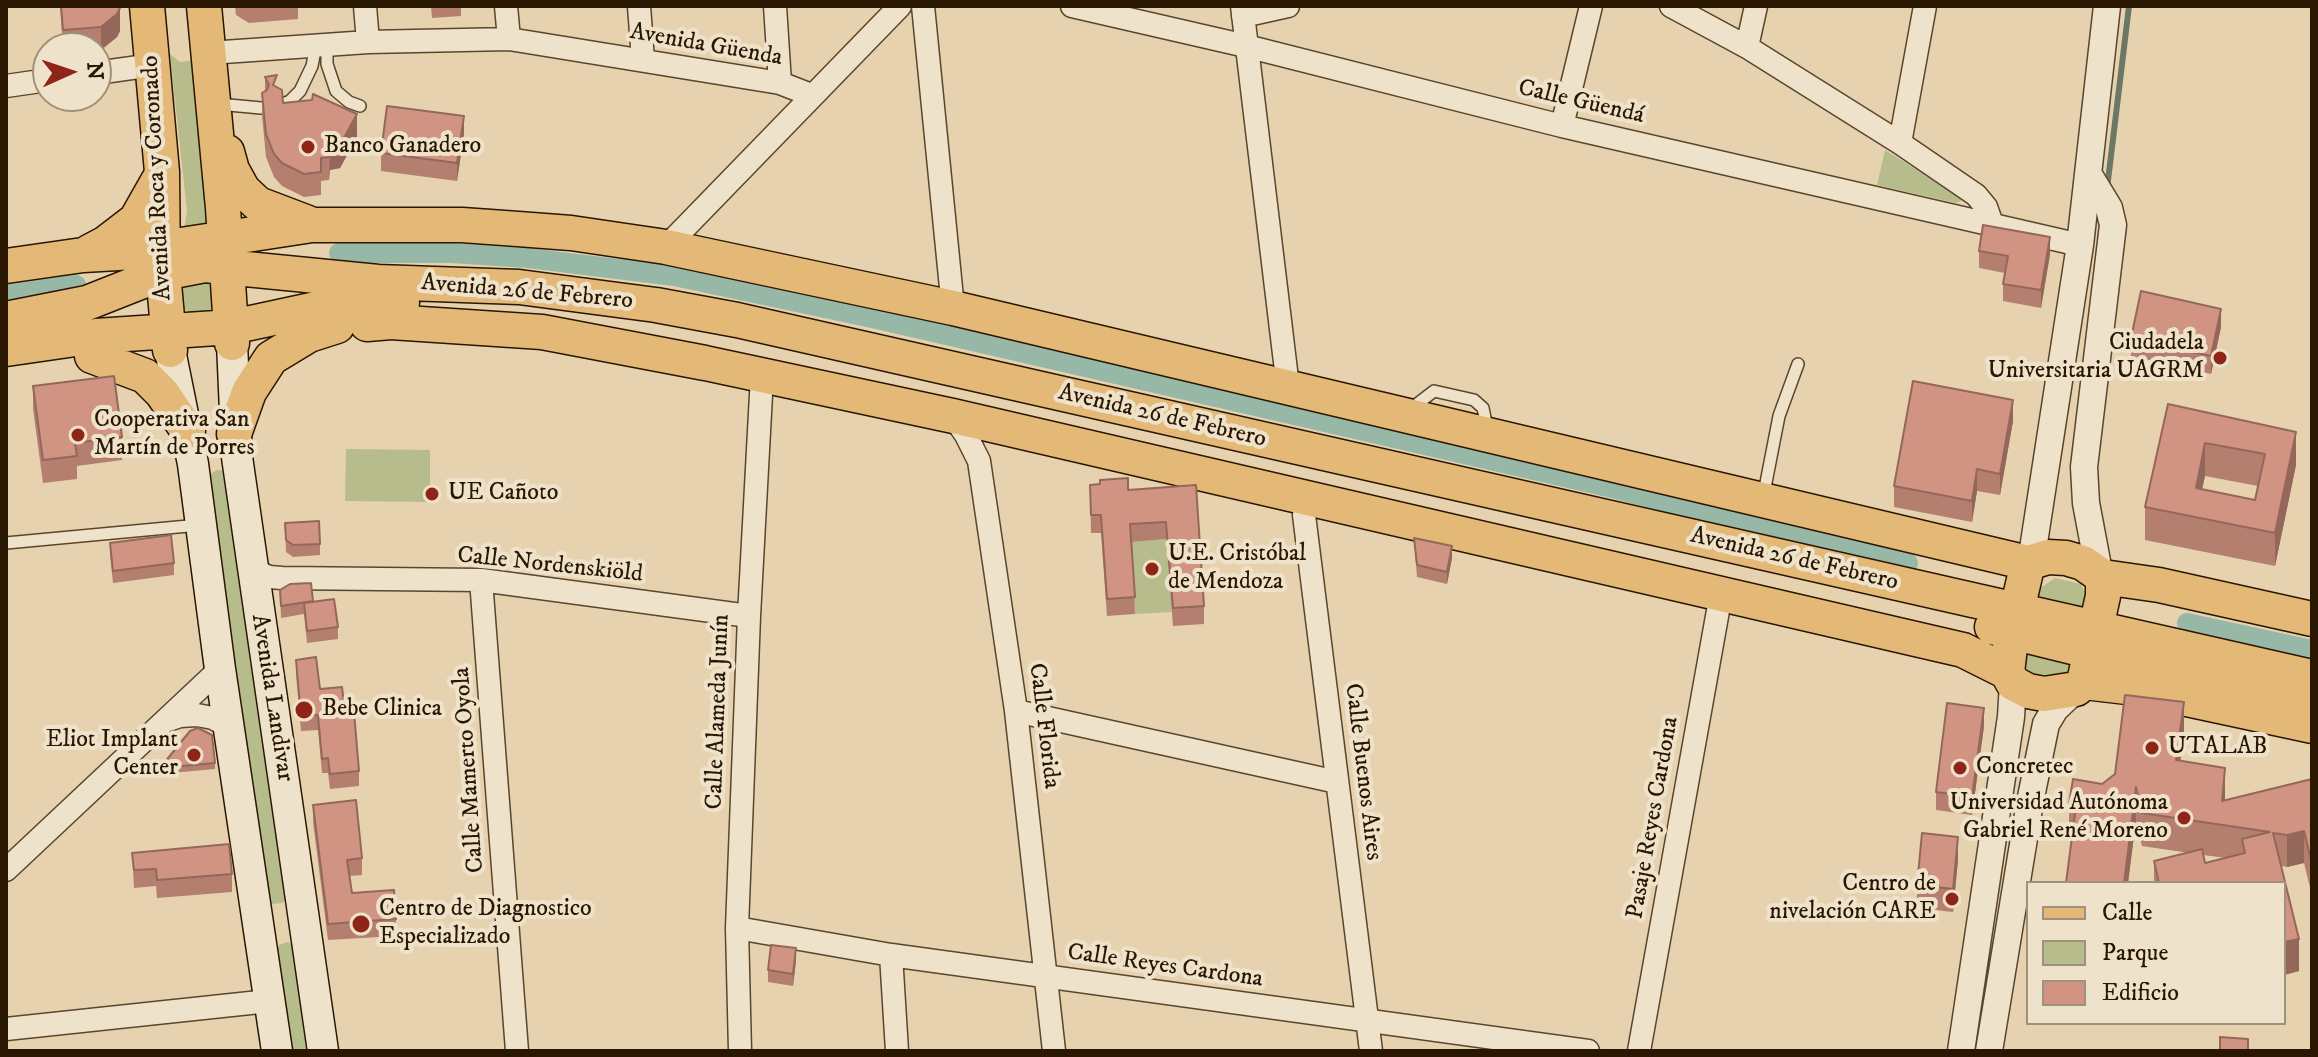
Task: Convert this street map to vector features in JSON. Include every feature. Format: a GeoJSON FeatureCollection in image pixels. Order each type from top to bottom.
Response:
{"type":"FeatureCollection","features":[{"type":"Feature","properties":{"kind":"main road","name":"Avenida Roca y Coronado"},"geometry":{"type":"LineString","coordinates":[[147,6],[162,172],[162,261],[168,341]]}},
{"type":"Feature","properties":{"kind":"main road"},"geometry":{"type":"LineString","coordinates":[[204,6],[232,335]]}},
{"type":"Feature","properties":{"kind":"main road"},"geometry":{"type":"LineString","coordinates":[[152,52],[209,53]]}},
{"type":"Feature","properties":{"kind":"main road"},"geometry":{"type":"LineString","coordinates":[[214,108],[232,170],[243,190],[258,204],[312,225]]}},
{"type":"Feature","properties":{"kind":"main road"},"geometry":{"type":"LineString","coordinates":[[83,255],[106,243],[136,220],[162,172]]}},
{"type":"Feature","properties":{"kind":"main road","name":"Avenida 26 de Febrero"},"geometry":{"type":"LineString","coordinates":[[6,266],[83,255],[162,261],[226,252],[312,225],[462,225],[571,233],[681,250],[953,308],[2029,562],[2048,557],[2066,558],[2083,563],[2101,574]]}},
{"type":"Feature","properties":{"kind":"main road","name":"Avenida 26 de Febrero"},"geometry":{"type":"LineString","coordinates":[[226,252],[364,281],[568,292],[737,320],[2014,620],[2135,688],[2312,726]]}},
{"type":"Feature","properties":{"kind":"main road","name":"Avenida 26 de Febrero"},"geometry":{"type":"LineString","coordinates":[[6,319],[87,303],[162,261]]}},
{"type":"Feature","properties":{"kind":"main road","name":"Avenida 26 de Febrero"},"geometry":{"type":"LineString","coordinates":[[232,335],[334,305],[459,303],[542,308],[780,351],[2014,620]]}},
{"type":"Feature","properties":{"kind":"main road","name":"Avenida 26 de Febrero"},"geometry":{"type":"LineString","coordinates":[[6,371],[168,341],[391,322],[542,332],[953,416],[1963,650],[2028,691],[2044,694],[2087,662],[2312,677]]}},
{"type":"Feature","properties":{"kind":"main road"},"geometry":{"type":"LineString","coordinates":[[234,434],[249,392],[271,358],[309,335],[337,326]]}},
{"type":"Feature","properties":{"kind":"main road","name":"Avenida Landivar"},"geometry":{"type":"LineString","coordinates":[[232,335],[234,434],[251,569],[323,1051]]}},
{"type":"Feature","properties":{"kind":"main road","name":"Avenida 26 de Febrero"},"geometry":{"type":"LineString","coordinates":[[6,349],[96,336],[168,341]]}},
{"type":"Feature","properties":{"kind":"main road","name":"Avenida Landivar"},"geometry":{"type":"LineString","coordinates":[[168,341],[188,431],[277,1051]]}},
{"type":"Feature","properties":{"kind":"main road"},"geometry":{"type":"LineString","coordinates":[[92,356],[145,376],[162,393],[188,431]]}},
{"type":"Feature","properties":{"kind":"main road"},"geometry":{"type":"LineString","coordinates":[[2010,678],[2014,620],[2029,562]]}},
{"type":"Feature","properties":{"kind":"main road"},"geometry":{"type":"LineString","coordinates":[[2087,662],[2103,596],[2101,574],[2312,619]]}},
{"type":"Feature","properties":{"kind":"main road","name":"Avenida 26 de Febrero"},"geometry":{"type":"LineString","coordinates":[[2087,662],[2312,701]]}},
{"type":"Feature","properties":{"kind":"main road"},"geometry":{"type":"LineString","coordinates":[[254,905],[279,911],[295,903],[300,896]]}},
{"type":"Feature","properties":{"kind":"main road"},"geometry":{"type":"LineString","coordinates":[[260,946],[265,939],[281,932],[290,931],[306,938]]}},
{"type":"Feature","properties":{"kind":"street"},"geometry":{"type":"LineString","coordinates":[[365,6],[368,42]]}},
{"type":"Feature","properties":{"kind":"street"},"geometry":{"type":"LineString","coordinates":[[506,6],[509,39]]}},
{"type":"Feature","properties":{"kind":"street"},"geometry":{"type":"LineString","coordinates":[[639,6],[643,60]]}},
{"type":"Feature","properties":{"kind":"street"},"geometry":{"type":"LineString","coordinates":[[775,6],[780,83]]}},
{"type":"Feature","properties":{"kind":"street"},"geometry":{"type":"LineString","coordinates":[[681,250],[690,239],[694,218],[900,6]]}},
{"type":"Feature","properties":{"kind":"street"},"geometry":{"type":"LineString","coordinates":[[923,6],[953,308]]}},
{"type":"Feature","properties":{"kind":"street","name":"Calle Güendá"},"geometry":{"type":"LineString","coordinates":[[1072,6],[1246,46],[1562,126],[2080,245]]}},
{"type":"Feature","properties":{"kind":"street"},"geometry":{"type":"LineString","coordinates":[[1288,6],[1243,11],[1288,387]]}},
{"type":"Feature","properties":{"kind":"street"},"geometry":{"type":"LineString","coordinates":[[1562,126],[1591,6]]}},
{"type":"Feature","properties":{"kind":"street"},"geometry":{"type":"LineString","coordinates":[[1671,6],[1747,47],[1900,143],[1976,195],[1986,207],[1992,224]]}},
{"type":"Feature","properties":{"kind":"street"},"geometry":{"type":"LineString","coordinates":[[1747,47],[1756,6]]}},
{"type":"Feature","properties":{"kind":"street"},"geometry":{"type":"LineString","coordinates":[[1900,143],[1925,6]]}},
{"type":"Feature","properties":{"kind":"street"},"geometry":{"type":"LineString","coordinates":[[2029,562],[2080,245],[2099,191],[2107,6]]}},
{"type":"Feature","properties":{"kind":"street","name":"Avenida Güenda"},"geometry":{"type":"LineString","coordinates":[[209,53],[368,42],[509,39],[780,83],[811,95]]}},
{"type":"Feature","properties":{"kind":"street"},"geometry":{"type":"LineString","coordinates":[[112,67],[152,52]]}},
{"type":"Feature","properties":{"kind":"street"},"geometry":{"type":"LineString","coordinates":[[6,86],[32,82]]}},
{"type":"Feature","properties":{"kind":"street"},"geometry":{"type":"LineString","coordinates":[[2099,191],[2113,241],[2084,467],[2086,503],[2101,574]]}},
{"type":"Feature","properties":{"kind":"street","name":"Calle Alameda Junín"},"geometry":{"type":"LineString","coordinates":[[740,1051],[737,928],[762,376]]}},
{"type":"Feature","properties":{"kind":"street","name":"Calle Florida"},"geometry":{"type":"LineString","coordinates":[[953,416],[979,461],[1016,711],[1054,1051]]}},
{"type":"Feature","properties":{"kind":"street","name":"Calle Buenos Aires"},"geometry":{"type":"LineString","coordinates":[[1306,499],[1304,515],[1371,1051]]}},
{"type":"Feature","properties":{"kind":"street","name":"Calle Nordenskiöld"},"geometry":{"type":"LineString","coordinates":[[251,569],[269,577],[282,578],[481,580],[749,616]]}},
{"type":"Feature","properties":{"kind":"street","name":"Calle Mamerto Oyola"},"geometry":{"type":"LineString","coordinates":[[481,580],[517,1051]]}},
{"type":"Feature","properties":{"kind":"street","name":"Pasaje Reyes Cardona"},"geometry":{"type":"LineString","coordinates":[[1639,1051],[1721,594]]}},
{"type":"Feature","properties":{"kind":"street"},"geometry":{"type":"LineString","coordinates":[[1989,1051],[2046,724],[2087,662]]}},
{"type":"Feature","properties":{"kind":"street"},"geometry":{"type":"LineString","coordinates":[[6,870],[220,669]]}},
{"type":"Feature","properties":{"kind":"street"},"geometry":{"type":"LineString","coordinates":[[1961,1051],[2011,717],[2010,678]]}},
{"type":"Feature","properties":{"kind":"street"},"geometry":{"type":"LineString","coordinates":[[1016,711],[1337,782]]}},
{"type":"Feature","properties":{"kind":"street"},"geometry":{"type":"LineString","coordinates":[[164,722],[180,716],[197,715],[213,718],[228,726]]}},
{"type":"Feature","properties":{"kind":"street"},"geometry":{"type":"LineString","coordinates":[[1998,796],[2014,796],[2030,802]]}},
{"type":"Feature","properties":{"kind":"street","name":"Calle Reyes Cardona"},"geometry":{"type":"LineString","coordinates":[[737,928],[891,955],[1588,1051]]}},
{"type":"Feature","properties":{"kind":"street"},"geometry":{"type":"LineString","coordinates":[[891,955],[897,1051]]}},
{"type":"Feature","properties":{"kind":"street"},"geometry":{"type":"LineString","coordinates":[[6,1029],[269,1001]]}},
{"type":"Feature","properties":{"kind":"lane"},"geometry":{"type":"LineString","coordinates":[[281,105],[300,91],[322,45]]}},
{"type":"Feature","properties":{"kind":"lane"},"geometry":{"type":"LineString","coordinates":[[322,45],[336,91],[360,106]]}},
{"type":"Feature","properties":{"kind":"lane"},"geometry":{"type":"LineString","coordinates":[[214,108],[261,108]]}},
{"type":"Feature","properties":{"kind":"lane"},"geometry":{"type":"LineString","coordinates":[[1763,501],[1779,416],[1798,364]]}},
{"type":"Feature","properties":{"kind":"lane"},"geometry":{"type":"LineString","coordinates":[[6,543],[200,525]]}},
{"type":"Feature","properties":{"kind":"green space"},"geometry":{"type":"Polygon","coordinates":[[[170,54],[180,62],[198,60],[216,225],[205,223],[184,230],[187,211],[170,54]]]}},
{"type":"Feature","properties":{"kind":"green space"},"geometry":{"type":"Polygon","coordinates":[[[1885,150],[1960,197],[1961,201],[1956,203],[1877,185],[1885,150]]]}},
{"type":"Feature","properties":{"kind":"green space"},"geometry":{"type":"Polygon","coordinates":[[[212,273],[214,312],[192,315],[180,305],[179,283],[212,273]]]}},
{"type":"Feature","properties":{"kind":"green space"},"geometry":{"type":"Polygon","coordinates":[[[346,449],[430,450],[430,502],[345,501],[346,449]]]}},
{"type":"Feature","properties":{"kind":"green space"},"geometry":{"type":"Polygon","coordinates":[[[217,470],[226,471],[289,898],[282,903],[271,904],[262,897],[206,482],[210,474],[217,470]]]}},
{"type":"Feature","properties":{"kind":"green space"},"geometry":{"type":"Polygon","coordinates":[[[1166,539],[1172,612],[1135,614],[1130,542],[1166,539]]]}},
{"type":"Feature","properties":{"kind":"green space"},"geometry":{"type":"Polygon","coordinates":[[[2055,578],[2081,584],[2088,599],[2085,615],[2035,604],[2039,589],[2055,578]]]}},
{"type":"Feature","properties":{"kind":"green space"},"geometry":{"type":"Polygon","coordinates":[[[2025,648],[2075,657],[2072,673],[2049,678],[2035,675],[2026,669],[2022,658],[2025,648]]]}},
{"type":"Feature","properties":{"kind":"green space"},"geometry":{"type":"Polygon","coordinates":[[[287,942],[295,944],[316,1051],[287,1051],[271,961],[279,945],[287,942]]]}},
{"type":"Feature","properties":{"kind":"building"},"geometry":{"type":"Polygon","coordinates":[[[61,6],[120,8],[101,27],[63,30],[61,6]]]}},
{"type":"Feature","properties":{"kind":"building","name":"Banco Ganadero"},"geometry":{"type":"Polygon","coordinates":[[[277,75],[273,85],[282,90],[283,103],[312,100],[313,94],[357,114],[340,145],[330,147],[329,157],[321,158],[321,172],[304,174],[282,163],[274,154],[266,134],[262,93],[269,85],[265,77],[277,75]]]}},
{"type":"Feature","properties":{"kind":"building"},"geometry":{"type":"Polygon","coordinates":[[[387,106],[464,116],[457,163],[381,153],[387,106]]]}},
{"type":"Feature","properties":{"kind":"building"},"geometry":{"type":"Polygon","coordinates":[[[1983,225],[2050,237],[2041,290],[2003,284],[2008,256],[1979,251],[1983,225]]]}},
{"type":"Feature","properties":{"kind":"building"},"geometry":{"type":"Polygon","coordinates":[[[2141,291],[2221,309],[2211,356],[2131,338],[2141,291]]]}},
{"type":"Feature","properties":{"kind":"building","name":"Cooperativa San Martín de Porres"},"geometry":{"type":"Polygon","coordinates":[[[114,376],[122,437],[75,443],[77,456],[43,460],[33,386],[114,376]]]}},
{"type":"Feature","properties":{"kind":"building"},"geometry":{"type":"Polygon","coordinates":[[[1913,381],[2013,400],[2000,474],[1977,469],[1972,501],[1894,486],[1913,381]]]}},
{"type":"Feature","properties":{"kind":"building"},"geometry":{"type":"Polygon","coordinates":[[[2168,404],[2296,432],[2275,533],[2145,507],[2168,404]],[[2205,443],[2196,488],[2255,500],[2265,454],[2205,443]]]}},
{"type":"Feature","properties":{"kind":"building"},"geometry":{"type":"Polygon","coordinates":[[[1128,478],[1128,490],[1196,485],[1204,606],[1173,608],[1166,522],[1130,524],[1135,597],[1107,599],[1101,515],[1091,515],[1090,485],[1100,484],[1100,480],[1128,478]]]}},
{"type":"Feature","properties":{"kind":"building"},"geometry":{"type":"Polygon","coordinates":[[[319,521],[320,544],[293,545],[286,540],[285,523],[319,521]]]}},
{"type":"Feature","properties":{"kind":"building"},"geometry":{"type":"Polygon","coordinates":[[[171,535],[174,563],[113,571],[110,543],[171,535]]]}},
{"type":"Feature","properties":{"kind":"building"},"geometry":{"type":"Polygon","coordinates":[[[1414,538],[1452,546],[1447,572],[1417,565],[1414,538]]]}},
{"type":"Feature","properties":{"kind":"building"},"geometry":{"type":"Polygon","coordinates":[[[311,583],[313,601],[281,606],[280,590],[290,584],[311,583]]]}},
{"type":"Feature","properties":{"kind":"building"},"geometry":{"type":"Polygon","coordinates":[[[334,599],[338,627],[307,631],[304,603],[334,599]]]}},
{"type":"Feature","properties":{"kind":"building"},"geometry":{"type":"Polygon","coordinates":[[[316,657],[320,689],[342,687],[345,713],[354,712],[359,771],[330,774],[328,758],[322,759],[318,715],[301,716],[296,660],[316,657]]]}},
{"type":"Feature","properties":{"kind":"building"},"geometry":{"type":"Polygon","coordinates":[[[2125,695],[2184,702],[2176,760],[2225,768],[2222,801],[2312,779],[2312,864],[2304,831],[2287,835],[2273,833],[2285,881],[2159,881],[2154,861],[2202,849],[2205,863],[2245,853],[2242,839],[2270,832],[2142,813],[2136,787],[2124,881],[2066,881],[2076,806],[2069,804],[2073,779],[2102,784],[2115,774],[2125,695]]]}},
{"type":"Feature","properties":{"kind":"building","name":"Concretec"},"geometry":{"type":"Polygon","coordinates":[[[1947,703],[1984,708],[1972,797],[1936,792],[1947,703]]]}},
{"type":"Feature","properties":{"kind":"building","name":"Eliot Implant Center"},"geometry":{"type":"Polygon","coordinates":[[[198,728],[212,735],[215,763],[160,768],[190,731],[198,728]]]}},
{"type":"Feature","properties":{"kind":"building"},"geometry":{"type":"Polygon","coordinates":[[[356,800],[362,858],[347,860],[352,893],[394,890],[396,919],[328,924],[313,805],[356,800]]]}},
{"type":"Feature","properties":{"kind":"building"},"geometry":{"type":"Polygon","coordinates":[[[1922,833],[1958,837],[1953,889],[1917,885],[1922,833]]]}},
{"type":"Feature","properties":{"kind":"building"},"geometry":{"type":"Polygon","coordinates":[[[229,844],[232,874],[157,880],[156,869],[134,870],[132,853],[229,844]]]}},
{"type":"Feature","properties":{"kind":"building"},"geometry":{"type":"Polygon","coordinates":[[[2286,886],[2299,939],[2286,942],[2286,886]]]}},
{"type":"Feature","properties":{"kind":"building"},"geometry":{"type":"Polygon","coordinates":[[[771,945],[796,948],[793,974],[768,970],[771,945]]]}},
{"type":"Feature","properties":{"kind":"building"},"geometry":{"type":"Polygon","coordinates":[[[2220,1037],[2248,1039],[2248,1051],[2220,1051],[2220,1037]]]}},
{"type":"Feature","properties":{"kind":"waterway"},"geometry":{"type":"LineString","coordinates":[[2107,189],[2129,6]]}},
{"type":"Feature","properties":{"kind":"waterway"},"geometry":{"type":"LineString","coordinates":[[339,253],[451,253],[528,258],[674,276],[872,318],[1612,488],[1908,563]]}},
{"type":"Feature","properties":{"kind":"waterway"},"geometry":{"type":"LineString","coordinates":[[6,295],[76,285]]}},
{"type":"Feature","properties":{"kind":"waterway"},"geometry":{"type":"LineString","coordinates":[[2187,623],[2312,650]]}},
{"type":"Feature","properties":{"kind":"place","name":"Banco Ganadero"},"geometry":{"type":"Point","coordinates":[308,147]}},
{"type":"Feature","properties":{"kind":"place","name":"Ciudadela Universitaria UAGRM"},"geometry":{"type":"Point","coordinates":[2220,358]}},
{"type":"Feature","properties":{"kind":"place","name":"Cooperativa San Martín de Porres"},"geometry":{"type":"Point","coordinates":[78,435]}},
{"type":"Feature","properties":{"kind":"place","name":"UE Cañoto"},"geometry":{"type":"Point","coordinates":[432,494]}},
{"type":"Feature","properties":{"kind":"place","name":"U.E. Cristóbal de Mendoza"},"geometry":{"type":"Point","coordinates":[1152,569]}},
{"type":"Feature","properties":{"kind":"place","name":"Bebe Clinica"},"geometry":{"type":"Point","coordinates":[304,710]}},
{"type":"Feature","properties":{"kind":"place","name":"UTALAB"},"geometry":{"type":"Point","coordinates":[2152,748]}},
{"type":"Feature","properties":{"kind":"place","name":"Eliot Implant Center"},"geometry":{"type":"Point","coordinates":[194,755]}},
{"type":"Feature","properties":{"kind":"place","name":"Concretec"},"geometry":{"type":"Point","coordinates":[1960,768]}},
{"type":"Feature","properties":{"kind":"place","name":"Universidad Autónoma Gabriel René Moreno"},"geometry":{"type":"Point","coordinates":[2184,818]}},
{"type":"Feature","properties":{"kind":"place","name":"Centro de nivelación CARE"},"geometry":{"type":"Point","coordinates":[1952,899]}},
{"type":"Feature","properties":{"kind":"place","name":"Centro de Diagnostico Especializado"},"geometry":{"type":"Point","coordinates":[361,924]}}]}
